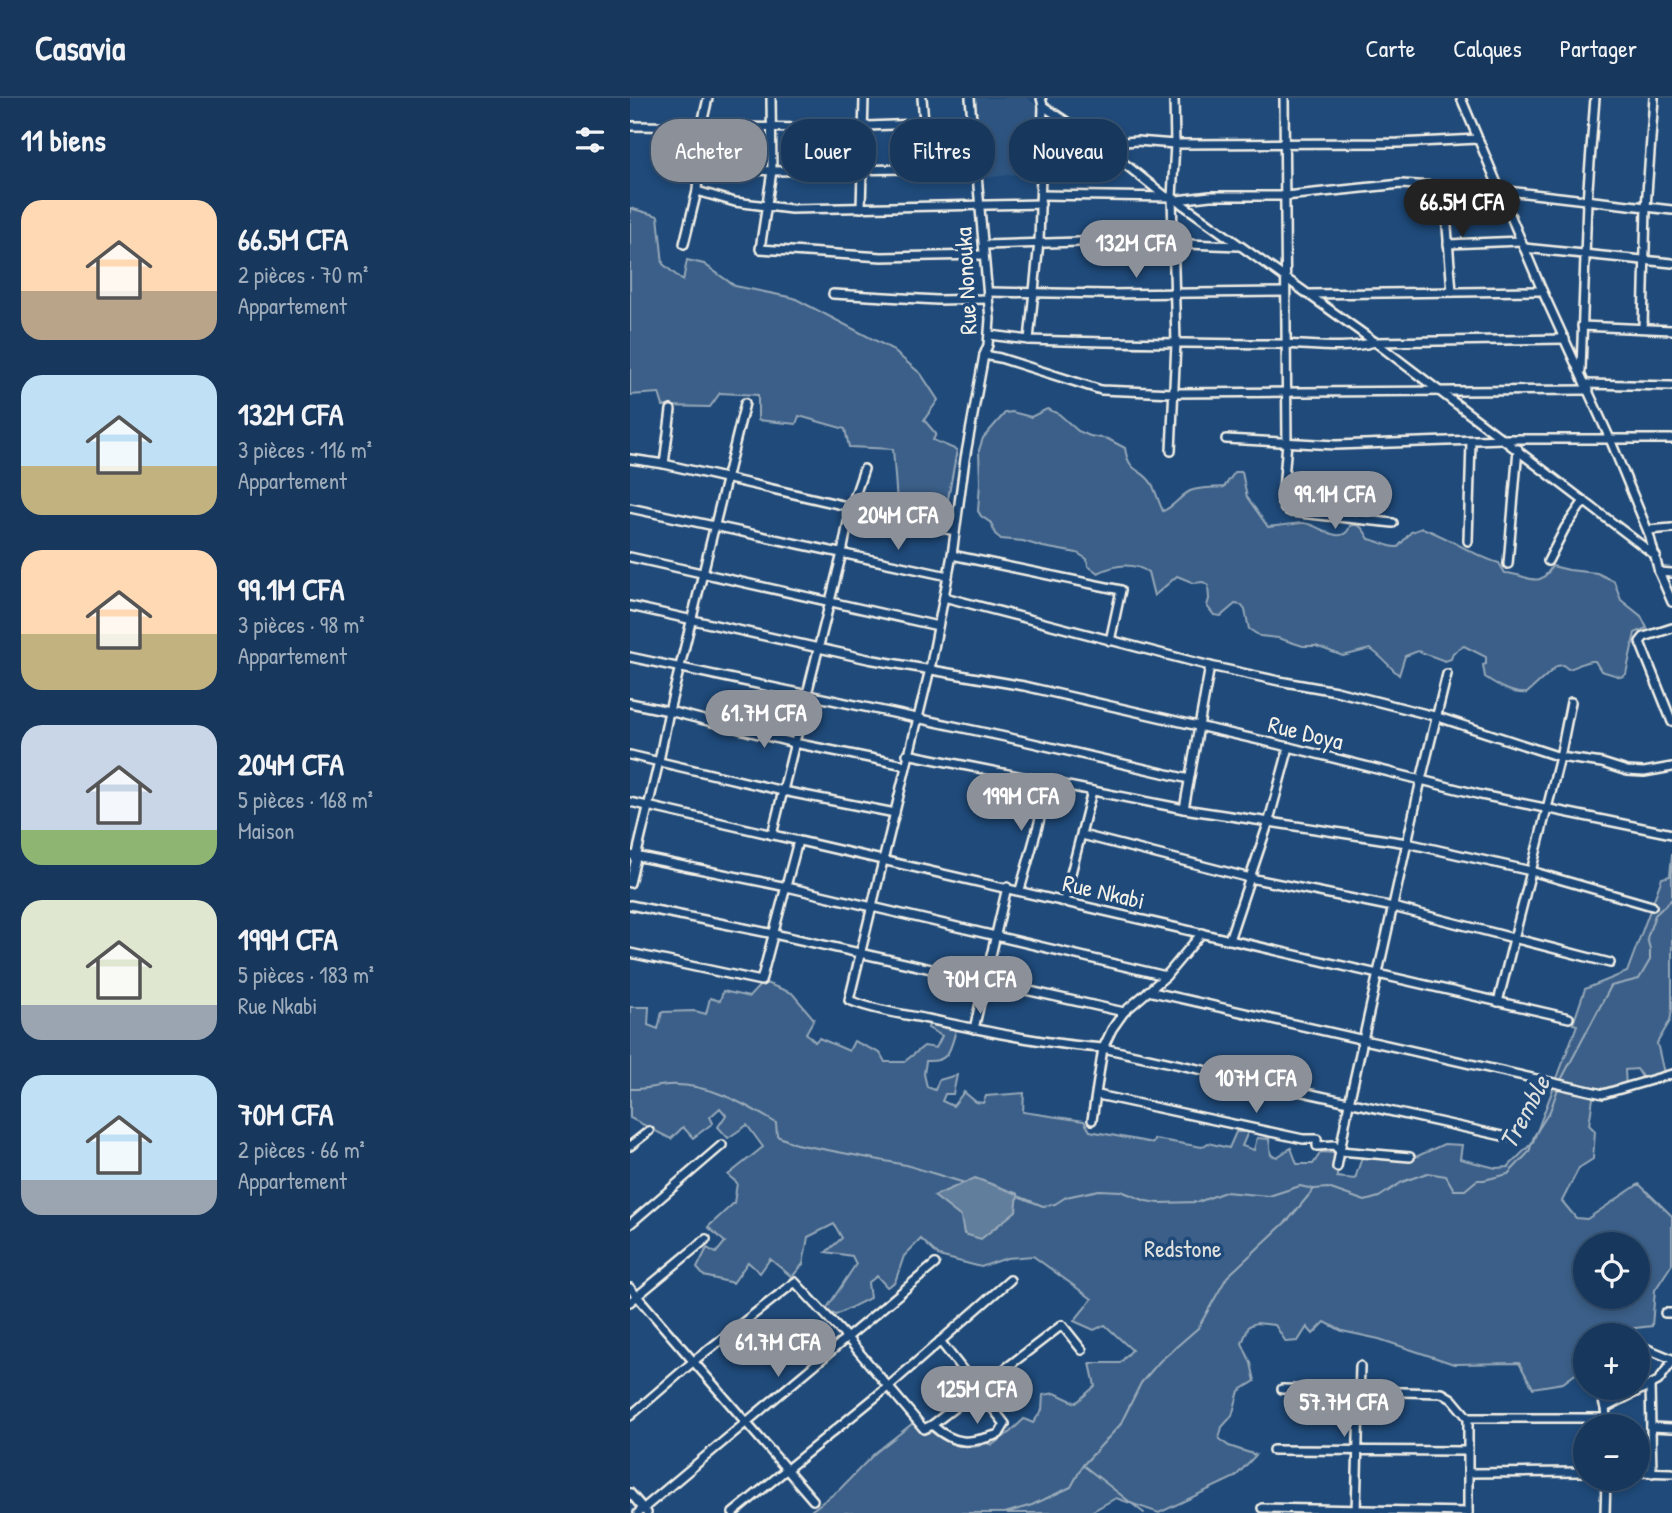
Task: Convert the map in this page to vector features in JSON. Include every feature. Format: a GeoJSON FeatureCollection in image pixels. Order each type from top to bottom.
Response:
{"type":"FeatureCollection","features":[{"type":"Feature","properties":{"kind":"street"},"geometry":{"type":"LineString","coordinates":[[703,119],[708,98]]}},
{"type":"Feature","properties":{"kind":"street"},"geometry":{"type":"LineString","coordinates":[[771,98],[772,170],[760,245],[762,249],[882,257],[985,256]]}},
{"type":"Feature","properties":{"kind":"street"},"geometry":{"type":"LineString","coordinates":[[863,119],[864,98]]}},
{"type":"Feature","properties":{"kind":"street"},"geometry":{"type":"LineString","coordinates":[[922,98],[924,119]]}},
{"type":"Feature","properties":{"kind":"street","name":"Rue Nonouka"},"geometry":{"type":"LineString","coordinates":[[970,98],[971,119]]}},
{"type":"Feature","properties":{"kind":"street"},"geometry":{"type":"LineString","coordinates":[[1171,451],[1176,343],[1171,198],[1175,144],[1174,98]]}},
{"type":"Feature","properties":{"kind":"street"},"geometry":{"type":"LineString","coordinates":[[1284,98],[1284,344],[1287,442],[1282,503],[1285,509],[1291,512],[1393,523]]}},
{"type":"Feature","properties":{"kind":"street"},"geometry":{"type":"LineString","coordinates":[[1461,98],[1648,530],[1659,572],[1672,602]]}},
{"type":"Feature","properties":{"kind":"street"},"geometry":{"type":"LineString","coordinates":[[1581,372],[1587,201],[1595,98]]}},
{"type":"Feature","properties":{"kind":"street"},"geometry":{"type":"LineString","coordinates":[[1643,328],[1654,98]]}},
{"type":"Feature","properties":{"kind":"street"},"geometry":{"type":"LineString","coordinates":[[1042,102],[1065,119]]}},
{"type":"Feature","properties":{"kind":"street"},"geometry":{"type":"LineString","coordinates":[[1029,340],[1041,204],[1042,102]]}},
{"type":"Feature","properties":{"kind":"street"},"geometry":{"type":"LineString","coordinates":[[630,126],[651,127]]}},
{"type":"Feature","properties":{"kind":"street"},"geometry":{"type":"LineString","coordinates":[[767,128],[781,128]]}},
{"type":"Feature","properties":{"kind":"street"},"geometry":{"type":"LineString","coordinates":[[1127,142],[1175,144],[1459,142],[1478,139]]}},
{"type":"Feature","properties":{"kind":"street"},"geometry":{"type":"LineString","coordinates":[[1127,165],[1375,342],[1656,556]]}},
{"type":"Feature","properties":{"kind":"street"},"geometry":{"type":"LineString","coordinates":[[767,170],[781,170]]}},
{"type":"Feature","properties":{"kind":"street"},"geometry":{"type":"LineString","coordinates":[[684,244],[698,182]]}},
{"type":"Feature","properties":{"kind":"street"},"geometry":{"type":"LineString","coordinates":[[861,208],[862,182]]}},
{"type":"Feature","properties":{"kind":"street","name":"Rue Nonouka"},"geometry":{"type":"LineString","coordinates":[[974,1029],[850,1001],[849,998],[930,669],[952,555],[984,355],[989,345],[985,245],[977,182]]}},
{"type":"Feature","properties":{"kind":"street"},"geometry":{"type":"LineString","coordinates":[[1041,195],[1171,198],[1285,196],[1402,184],[1499,190],[1672,209]]}},
{"type":"Feature","properties":{"kind":"street"},"geometry":{"type":"LineString","coordinates":[[1444,187],[1452,292]]}},
{"type":"Feature","properties":{"kind":"street"},"geometry":{"type":"LineString","coordinates":[[697,191],[768,208],[1041,204]]}},
{"type":"Feature","properties":{"kind":"street"},"geometry":{"type":"LineString","coordinates":[[985,245],[1038,242],[1173,242],[1240,246]]}},
{"type":"Feature","properties":{"kind":"street"},"geometry":{"type":"LineString","coordinates":[[1448,244],[1523,245],[1586,255],[1672,263]]}},
{"type":"Feature","properties":{"kind":"street"},"geometry":{"type":"LineString","coordinates":[[1309,294],[1542,290]]}},
{"type":"Feature","properties":{"kind":"street"},"geometry":{"type":"LineString","coordinates":[[833,294],[937,300],[1035,293],[1285,292]]}},
{"type":"Feature","properties":{"kind":"street"},"geometry":{"type":"LineString","coordinates":[[1582,326],[1672,330]]}},
{"type":"Feature","properties":{"kind":"street"},"geometry":{"type":"LineString","coordinates":[[990,335],[1029,340],[1284,344],[1332,348],[1354,348],[1375,342],[1565,339]]}},
{"type":"Feature","properties":{"kind":"street"},"geometry":{"type":"LineString","coordinates":[[984,355],[1101,390],[1174,393],[1672,386]]}},
{"type":"Feature","properties":{"kind":"street"},"geometry":{"type":"LineString","coordinates":[[630,883],[633,856],[648,806],[745,403]]}},
{"type":"Feature","properties":{"kind":"street"},"geometry":{"type":"LineString","coordinates":[[664,464],[671,410]]}},
{"type":"Feature","properties":{"kind":"street"},"geometry":{"type":"LineString","coordinates":[[1226,439],[1336,446],[1503,439],[1672,439]]}},
{"type":"Feature","properties":{"kind":"street"},"geometry":{"type":"LineString","coordinates":[[1468,541],[1471,442]]}},
{"type":"Feature","properties":{"kind":"street"},"geometry":{"type":"LineString","coordinates":[[1508,564],[1518,449]]}},
{"type":"Feature","properties":{"kind":"street"},"geometry":{"type":"LineString","coordinates":[[630,459],[664,464],[955,531]]}},
{"type":"Feature","properties":{"kind":"street"},"geometry":{"type":"LineString","coordinates":[[772,835],[851,507],[864,469]]}},
{"type":"Feature","properties":{"kind":"street"},"geometry":{"type":"LineString","coordinates":[[1548,561],[1565,528],[1584,501]]}},
{"type":"Feature","properties":{"kind":"street"},"geometry":{"type":"LineString","coordinates":[[630,508],[948,576]]}},
{"type":"Feature","properties":{"kind":"street"},"geometry":{"type":"LineString","coordinates":[[1648,530],[1672,528]]}},
{"type":"Feature","properties":{"kind":"street"},"geometry":{"type":"LineString","coordinates":[[952,555],[1121,590],[1110,641]]}},
{"type":"Feature","properties":{"kind":"street"},"geometry":{"type":"LineString","coordinates":[[630,557],[938,626]]}},
{"type":"Feature","properties":{"kind":"street"},"geometry":{"type":"LineString","coordinates":[[1659,572],[1672,573]]}},
{"type":"Feature","properties":{"kind":"street"},"geometry":{"type":"LineString","coordinates":[[944,597],[1210,666],[1336,691],[1438,717],[1560,757],[1602,763],[1627,771],[1644,772],[1672,767]]}},
{"type":"Feature","properties":{"kind":"street","name":"Rue Doya"},"geometry":{"type":"LineString","coordinates":[[630,606],[817,648],[1024,686],[1546,809],[1672,834]]}},
{"type":"Feature","properties":{"kind":"street"},"geometry":{"type":"LineString","coordinates":[[1672,628],[1644,637],[1640,642],[1672,722]]}},
{"type":"Feature","properties":{"kind":"street"},"geometry":{"type":"LineString","coordinates":[[630,657],[1189,779]]}},
{"type":"Feature","properties":{"kind":"street"},"geometry":{"type":"LineString","coordinates":[[1184,809],[1210,666]]}},
{"type":"Feature","properties":{"kind":"street"},"geometry":{"type":"LineString","coordinates":[[1337,1167],[1420,779],[1447,674]]}},
{"type":"Feature","properties":{"kind":"street"},"geometry":{"type":"LineString","coordinates":[[1498,1002],[1560,757],[1571,702]]}},
{"type":"Feature","properties":{"kind":"street"},"geometry":{"type":"LineString","coordinates":[[630,703],[794,743],[905,765]]}},
{"type":"Feature","properties":{"kind":"street"},"geometry":{"type":"LineString","coordinates":[[1229,940],[1268,824],[1289,747]]}},
{"type":"Feature","properties":{"kind":"street"},"geometry":{"type":"LineString","coordinates":[[907,754],[1184,809],[1407,844],[1531,871],[1652,906]]}},
{"type":"Feature","properties":{"kind":"street"},"geometry":{"type":"LineString","coordinates":[[630,755],[783,791],[895,813]]}},
{"type":"Feature","properties":{"kind":"street"},"geometry":{"type":"LineString","coordinates":[[1020,890],[1050,783]]}},
{"type":"Feature","properties":{"kind":"street"},"geometry":{"type":"LineString","coordinates":[[1064,901],[1083,835],[1092,791]]}},
{"type":"Feature","properties":{"kind":"street","name":"Rue Nkabi"},"geometry":{"type":"LineString","coordinates":[[630,802],[1569,1018]]}},
{"type":"Feature","properties":{"kind":"street"},"geometry":{"type":"LineString","coordinates":[[1083,835],[1250,878],[1393,907],[1610,963]]}},
{"type":"Feature","properties":{"kind":"street"},"geometry":{"type":"LineString","coordinates":[[630,953],[760,981],[798,841]]}},
{"type":"Feature","properties":{"kind":"street"},"geometry":{"type":"LineString","coordinates":[[633,856],[787,887],[1166,976]]}},
{"type":"Feature","properties":{"kind":"street"},"geometry":{"type":"LineString","coordinates":[[1007,887],[974,1029],[1072,1046],[1104,1048],[1507,1137]]}},
{"type":"Feature","properties":{"kind":"street"},"geometry":{"type":"LineString","coordinates":[[630,905],[774,934],[984,983],[1124,1012]]}},
{"type":"Feature","properties":{"kind":"street"},"geometry":{"type":"LineString","coordinates":[[1092,1120],[1104,1048],[1112,1029],[1124,1012],[1166,976],[1202,933]]}},
{"type":"Feature","properties":{"kind":"street"},"geometry":{"type":"LineString","coordinates":[[1148,991],[1603,1094],[1672,1074]]}},
{"type":"Feature","properties":{"kind":"street"},"geometry":{"type":"LineString","coordinates":[[1098,1095],[1303,1139],[1317,1139],[1317,1146],[1334,1145],[1340,1151],[1409,1157]]}},
{"type":"Feature","properties":{"kind":"street"},"geometry":{"type":"LineString","coordinates":[[630,1146],[649,1131]]}},
{"type":"Feature","properties":{"kind":"street"},"geometry":{"type":"LineString","coordinates":[[630,1224],[722,1145]]}},
{"type":"Feature","properties":{"kind":"street"},"geometry":{"type":"LineString","coordinates":[[633,1299],[706,1239]]}},
{"type":"Feature","properties":{"kind":"street"},"geometry":{"type":"LineString","coordinates":[[630,1493],[642,1512],[935,1264]]}},
{"type":"Feature","properties":{"kind":"street"},"geometry":{"type":"LineString","coordinates":[[733,1513],[889,1386],[1010,1280]]}},
{"type":"Feature","properties":{"kind":"street"},"geometry":{"type":"LineString","coordinates":[[630,1416],[695,1360],[795,1282],[889,1386],[920,1427],[925,1429],[1062,1325],[1083,1350]]}},
{"type":"Feature","properties":{"kind":"street"},"geometry":{"type":"LineString","coordinates":[[630,1288],[633,1299],[695,1360],[813,1500]]}},
{"type":"Feature","properties":{"kind":"street"},"geometry":{"type":"LineString","coordinates":[[932,1425],[942,1434],[960,1442],[999,1434],[1005,1424],[940,1341]]}},
{"type":"Feature","properties":{"kind":"street"},"geometry":{"type":"LineString","coordinates":[[1650,1350],[1672,1360],[1663,1377],[1650,1385],[1652,1473],[1672,1473]]}},
{"type":"Feature","properties":{"kind":"street"},"geometry":{"type":"LineString","coordinates":[[1356,1511],[1360,1366]]}},
{"type":"Feature","properties":{"kind":"street"},"geometry":{"type":"LineString","coordinates":[[1262,1508],[1468,1512],[1468,1418],[1452,1399],[1442,1393],[1282,1389]]}},
{"type":"Feature","properties":{"kind":"street"},"geometry":{"type":"LineString","coordinates":[[1603,1400],[1606,1414]]}},
{"type":"Feature","properties":{"kind":"street"},"geometry":{"type":"LineString","coordinates":[[1605,1408],[1621,1400]]}},
{"type":"Feature","properties":{"kind":"street"},"geometry":{"type":"LineString","coordinates":[[1468,1418],[1573,1421]]}},
{"type":"Feature","properties":{"kind":"street"},"geometry":{"type":"LineString","coordinates":[[1651,1427],[1672,1428]]}},
{"type":"Feature","properties":{"kind":"street"},"geometry":{"type":"LineString","coordinates":[[1273,1450],[1468,1451]]}},
{"type":"Feature","properties":{"kind":"street"},"geometry":{"type":"LineString","coordinates":[[1468,1473],[1573,1472]]}},
{"type":"Feature","properties":{"kind":"street"},"geometry":{"type":"LineString","coordinates":[[1605,1513],[1606,1491]]}},
{"type":"Feature","properties":{"kind":"shaded area"},"geometry":{"type":"Polygon","coordinates":[[[976,98],[1027,98],[1038,106],[1038,119],[1009,119],[1009,175],[995,177],[995,119],[977,119],[976,98]]]}},
{"type":"Feature","properties":{"kind":"shaded area"},"geometry":{"type":"Polygon","coordinates":[[[975,1178],[1018,1194],[1016,1211],[981,1239],[964,1234],[961,1217],[934,1196],[975,1178]]]}},
{"type":"Feature","properties":{"kind":"green space"},"geometry":{"type":"Polygon","coordinates":[[[630,208],[658,216],[663,264],[683,281],[687,260],[704,264],[735,286],[794,298],[890,348],[921,374],[938,400],[924,420],[936,434],[933,440],[957,450],[948,499],[932,520],[898,516],[893,449],[849,447],[845,429],[799,416],[796,424],[758,420],[758,395],[720,393],[710,407],[663,406],[659,393],[630,395],[630,208]]]}},
{"type":"Feature","properties":{"kind":"green space"},"geometry":{"type":"Polygon","coordinates":[[[1047,409],[1059,414],[1078,431],[1108,439],[1125,448],[1129,463],[1152,484],[1163,511],[1190,491],[1224,487],[1235,472],[1242,472],[1247,497],[1268,527],[1302,523],[1341,535],[1350,526],[1357,525],[1369,539],[1395,547],[1411,532],[1422,528],[1499,563],[1505,573],[1537,579],[1547,574],[1552,566],[1597,573],[1614,581],[1621,600],[1641,616],[1647,628],[1635,633],[1626,674],[1621,677],[1601,671],[1595,661],[1568,669],[1563,665],[1557,666],[1527,693],[1505,689],[1485,677],[1483,665],[1486,664],[1486,657],[1464,646],[1453,653],[1451,659],[1445,661],[1418,651],[1405,656],[1399,675],[1370,649],[1343,656],[1316,646],[1303,646],[1278,638],[1260,636],[1249,629],[1245,610],[1241,605],[1235,604],[1221,616],[1214,615],[1207,606],[1208,585],[1203,582],[1194,583],[1177,576],[1154,596],[1148,572],[1142,569],[1123,566],[1098,573],[1088,566],[1087,559],[1077,553],[1001,539],[995,534],[991,523],[978,511],[979,450],[983,438],[1005,413],[1031,417],[1047,409]]]}},
{"type":"Feature","properties":{"kind":"green space","name":"Redstone"},"geometry":{"type":"Polygon","coordinates":[[[1672,854],[1672,1010],[1670,1021],[1657,1043],[1664,1073],[1644,1080],[1637,1069],[1625,1070],[1626,1088],[1593,1098],[1589,1125],[1595,1131],[1593,1159],[1579,1168],[1562,1201],[1576,1218],[1587,1219],[1639,1184],[1672,1216],[1672,1264],[1655,1290],[1652,1326],[1650,1323],[1573,1323],[1573,1376],[1563,1383],[1533,1388],[1519,1363],[1454,1364],[1379,1339],[1342,1331],[1325,1322],[1313,1334],[1307,1327],[1298,1341],[1286,1342],[1275,1325],[1256,1323],[1249,1326],[1242,1343],[1255,1381],[1239,1391],[1232,1416],[1222,1427],[1219,1439],[1229,1446],[1256,1455],[1235,1477],[1159,1513],[1116,1498],[1089,1513],[808,1513],[839,1490],[875,1453],[917,1420],[957,1444],[964,1436],[971,1440],[969,1447],[979,1446],[984,1442],[992,1445],[1024,1419],[1033,1423],[1042,1410],[1043,1395],[1055,1393],[1076,1403],[1095,1386],[1090,1363],[1120,1363],[1132,1350],[1105,1325],[1094,1330],[1074,1321],[1092,1299],[1033,1256],[1007,1258],[981,1267],[939,1256],[921,1239],[904,1256],[895,1282],[887,1287],[877,1276],[868,1283],[870,1298],[836,1315],[825,1311],[856,1264],[852,1256],[826,1252],[842,1238],[834,1224],[808,1237],[803,1264],[792,1277],[770,1259],[760,1273],[748,1262],[733,1283],[704,1276],[697,1268],[707,1248],[716,1253],[725,1242],[708,1227],[734,1203],[737,1183],[728,1175],[763,1147],[747,1125],[728,1138],[718,1127],[726,1115],[720,1108],[710,1117],[713,1123],[693,1138],[683,1127],[671,1139],[630,1118],[630,1007],[649,1007],[648,1025],[658,1029],[662,1012],[695,1011],[706,1014],[710,998],[720,1001],[723,991],[749,997],[763,982],[792,993],[814,1019],[806,1033],[815,1042],[819,1038],[849,1051],[854,1041],[880,1053],[885,1062],[904,1062],[924,1046],[936,1048],[942,1036],[928,1028],[930,1020],[951,1025],[956,1030],[948,1053],[940,1059],[926,1061],[924,1074],[927,1087],[935,1090],[939,1080],[957,1075],[953,1094],[945,1094],[942,1101],[953,1106],[964,1092],[976,1102],[983,1103],[986,1096],[1024,1093],[1023,1112],[1084,1121],[1090,1131],[1153,1143],[1154,1139],[1202,1147],[1208,1143],[1229,1148],[1236,1132],[1248,1132],[1242,1146],[1254,1150],[1257,1138],[1269,1139],[1271,1155],[1277,1157],[1291,1148],[1297,1164],[1313,1164],[1321,1152],[1336,1153],[1337,1177],[1355,1179],[1363,1154],[1409,1160],[1444,1144],[1462,1145],[1460,1159],[1496,1168],[1508,1167],[1533,1142],[1577,1025],[1573,1024],[1585,989],[1627,972],[1662,878],[1670,876],[1672,854]]]}},
{"type":"Feature","properties":{"kind":"waterway","name":"Tremble"},"geometry":{"type":"LineString","coordinates":[[1561,1080],[1611,986],[1639,979],[1650,960],[1647,938],[1655,915],[1672,899]]}},
{"type":"Feature","properties":{"kind":"waterway"},"geometry":{"type":"LineString","coordinates":[[630,1089],[668,1085],[697,1087],[725,1096],[776,1123],[777,1136],[796,1144],[906,1165],[965,1183]]}},
{"type":"Feature","properties":{"kind":"waterway","name":"Tremble"},"geometry":{"type":"LineString","coordinates":[[1005,1513],[1032,1505],[1071,1487],[1083,1465],[1120,1425],[1141,1383],[1160,1361],[1198,1328],[1227,1277],[1290,1218],[1314,1189],[1328,1188],[1365,1201],[1379,1197],[1402,1182],[1427,1173],[1446,1176],[1454,1190],[1465,1190],[1477,1180],[1508,1174],[1529,1152],[1534,1136],[1550,1111],[1559,1086]]}},
{"type":"Feature","properties":{"kind":"waterway"},"geometry":{"type":"LineString","coordinates":[[1018,1196],[1043,1206],[1055,1204],[1066,1197],[1099,1190],[1121,1191],[1159,1203],[1198,1202],[1225,1192],[1269,1196],[1300,1186],[1313,1189]]}},
{"type":"Feature","properties":{"kind":"waterway"},"geometry":{"type":"LineString","coordinates":[[1084,1466],[1144,1513]]}}]}
